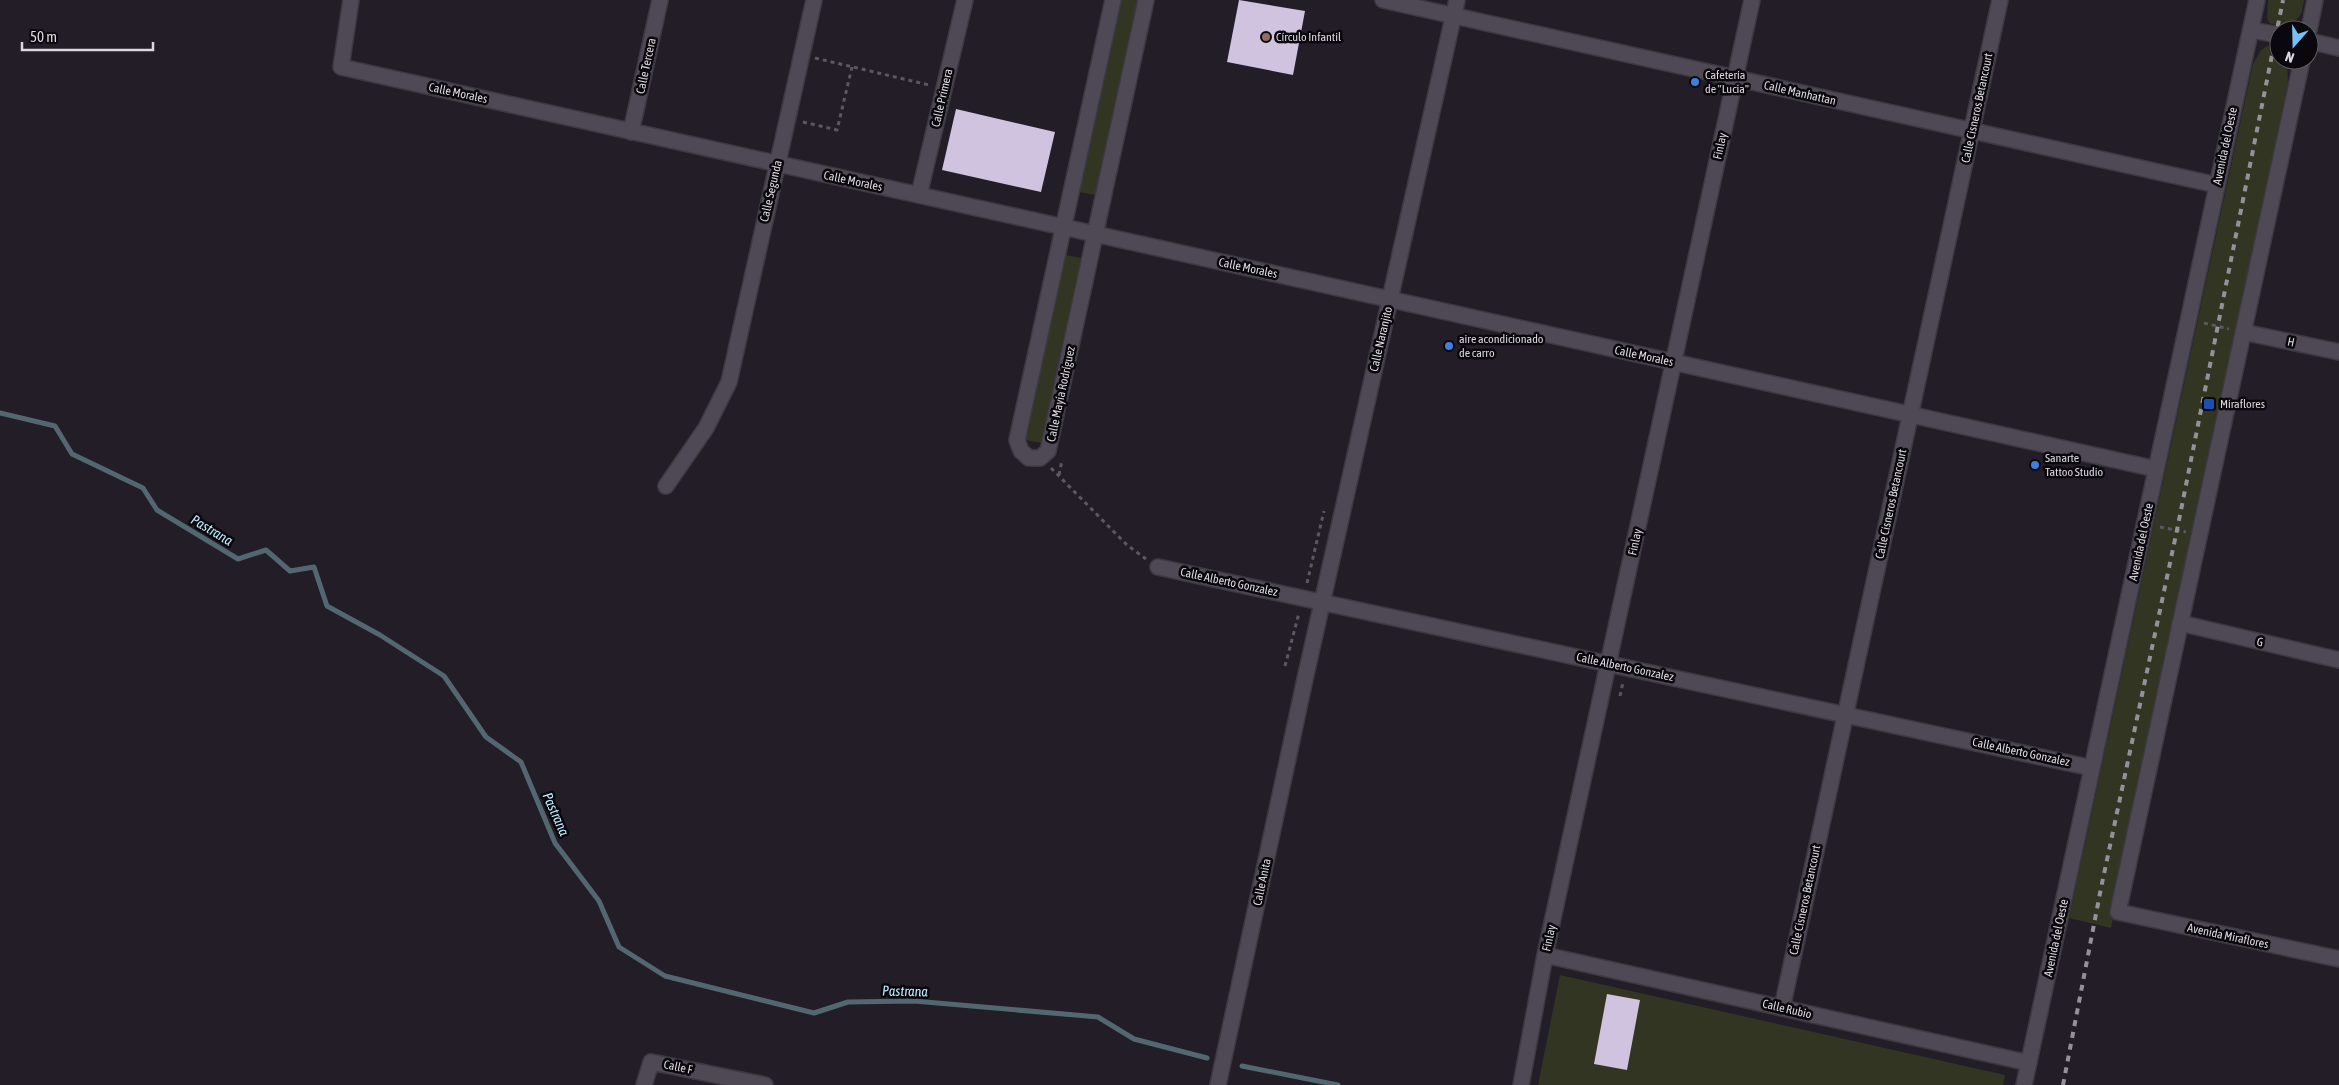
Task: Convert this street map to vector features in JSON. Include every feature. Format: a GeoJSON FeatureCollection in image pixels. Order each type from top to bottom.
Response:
{"type":"FeatureCollection","features":[{"type":"Feature","properties":{"kind":"street","name":"Calle Morales"},"geometry":{"type":"LineString","coordinates":[[351,0],[341,67],[2156,469]]}},
{"type":"Feature","properties":{"kind":"street","name":"Calle Tercera"},"geometry":{"type":"LineString","coordinates":[[632,132],[660,0]]}},
{"type":"Feature","properties":{"kind":"street","name":"Calle Segunda"},"geometry":{"type":"LineString","coordinates":[[666,486],[706,428],[729,382],[814,0]]}},
{"type":"Feature","properties":{"kind":"street","name":"Calle Primera"},"geometry":{"type":"LineString","coordinates":[[919,195],[964,0]]}},
{"type":"Feature","properties":{"kind":"street","name":"Calle Mayía Rodríguez"},"geometry":{"type":"LineString","coordinates":[[1113,0],[1017,440],[1021,451],[1029,458],[1040,458],[1048,451],[1146,0]]}},
{"type":"Feature","properties":{"kind":"street","name":"Calle Manhattan"},"geometry":{"type":"LineString","coordinates":[[1383,0],[2217,185]]}},
{"type":"Feature","properties":{"kind":"street","name":"Calle Naranjito"},"geometry":{"type":"LineString","coordinates":[[1305,678],[1457,0]]}},
{"type":"Feature","properties":{"kind":"street","name":"Finlay"},"geometry":{"type":"LineString","coordinates":[[1521,1085],[1545,955],[1752,0]]}},
{"type":"Feature","properties":{"kind":"street","name":"Calle Cisneros Betancourt"},"geometry":{"type":"LineString","coordinates":[[1782,1008],[2000,0]]}},
{"type":"Feature","properties":{"kind":"street","name":"Avenida del Oeste"},"geometry":{"type":"LineString","coordinates":[[2024,1085],[2257,0]]}},
{"type":"Feature","properties":{"kind":"street"},"geometry":{"type":"LineString","coordinates":[[2311,20],[2315,0]]}},
{"type":"Feature","properties":{"kind":"street"},"geometry":{"type":"LineString","coordinates":[[2250,30],[2269,33]]}},
{"type":"Feature","properties":{"kind":"street"},"geometry":{"type":"LineString","coordinates":[[2319,43],[2339,48]]}},
{"type":"Feature","properties":{"kind":"street"},"geometry":{"type":"LineString","coordinates":[[2180,623],[2300,70]]}},
{"type":"Feature","properties":{"kind":"street","name":"H"},"geometry":{"type":"LineString","coordinates":[[2244,332],[2339,352]]}},
{"type":"Feature","properties":{"kind":"street","name":"Calle Alberto Gonzalez"},"geometry":{"type":"LineString","coordinates":[[1158,567],[2092,768]]}},
{"type":"Feature","properties":{"kind":"street","name":"G"},"geometry":{"type":"LineString","coordinates":[[2180,623],[2339,660]]}},
{"type":"Feature","properties":{"kind":"street","name":"Avenida Miraflores"},"geometry":{"type":"LineString","coordinates":[[2180,623],[2118,912],[2339,959]]}},
{"type":"Feature","properties":{"kind":"street","name":"Calle Anita"},"geometry":{"type":"LineString","coordinates":[[1218,1085],[1305,678]]}},
{"type":"Feature","properties":{"kind":"street","name":"Calle Rubio"},"geometry":{"type":"LineString","coordinates":[[1545,955],[2029,1063]]}},
{"type":"Feature","properties":{"kind":"street","name":"Calle F"},"geometry":{"type":"LineString","coordinates":[[644,1085],[651,1062],[765,1085]]}},
{"type":"Feature","properties":{"kind":"path"},"geometry":{"type":"LineString","coordinates":[[802,55],[944,88]]}},
{"type":"Feature","properties":{"kind":"path"},"geometry":{"type":"LineString","coordinates":[[788,118],[837,130],[852,67]]}},
{"type":"Feature","properties":{"kind":"path"},"geometry":{"type":"LineString","coordinates":[[2188,319],[2244,332]]}},
{"type":"Feature","properties":{"kind":"path"},"geometry":{"type":"LineString","coordinates":[[1040,458],[1127,545],[1158,567]]}},
{"type":"Feature","properties":{"kind":"path"},"geometry":{"type":"LineString","coordinates":[[2144,524],[2199,536]]}},
{"type":"Feature","properties":{"kind":"green space"},"geometry":{"type":"Polygon","coordinates":[[[1121,0],[1138,0],[1095,195],[1079,192],[1121,0]]]}},
{"type":"Feature","properties":{"kind":"green space"},"geometry":{"type":"Polygon","coordinates":[[[2268,0],[2304,0],[2302,12],[2297,20],[2269,20],[2269,23],[2267,17],[2268,0]]]}},
{"type":"Feature","properties":{"kind":"green space"},"geometry":{"type":"Polygon","coordinates":[[[2269,46],[2269,70],[2287,70],[2288,83],[2111,928],[2069,918],[2253,64],[2261,50],[2269,46]]]}},
{"type":"Feature","properties":{"kind":"green space"},"geometry":{"type":"Polygon","coordinates":[[[1066,255],[1081,258],[1041,443],[1025,440],[1066,255]]]}},
{"type":"Feature","properties":{"kind":"green space"},"geometry":{"type":"Polygon","coordinates":[[[1560,975],[2005,1075],[2003,1085],[1538,1085],[1560,975]]]}},
{"type":"Feature","properties":{"kind":"building","name":"Círculo Infantil"},"geometry":{"type":"Polygon","coordinates":[[[1239,0],[1305,11],[1293,75],[1227,62],[1239,0]]]}},
{"type":"Feature","properties":{"kind":"building"},"geometry":{"type":"Polygon","coordinates":[[[956,109],[1055,132],[1041,192],[942,170],[956,109]]]}},
{"type":"Feature","properties":{"kind":"building"},"geometry":{"type":"Polygon","coordinates":[[[1607,994],[1640,1000],[1627,1070],[1594,1064],[1607,994]]]}},
{"type":"Feature","properties":{"kind":"waterway","name":"Pastrana"},"geometry":{"type":"LineString","coordinates":[[0,413],[55,426],[72,454],[143,488],[157,510],[238,559],[266,550],[290,571],[314,567],[327,606],[380,635],[444,676],[486,737],[521,762],[555,843],[599,901],[619,947],[665,976],[814,1013],[848,1002],[914,1001],[1098,1017],[1134,1039],[1207,1058]]}},
{"type":"Feature","properties":{"kind":"waterway","name":"Pastrana"},"geometry":{"type":"LineString","coordinates":[[1242,1066],[1338,1085]]}},
{"type":"Feature","properties":{"kind":"railway"},"geometry":{"type":"LineString","coordinates":[[2063,1085],[2101,888],[2177,530],[2283,0]]}},
{"type":"Feature","properties":{"kind":"place","name":"Círculo Infantil"},"geometry":{"type":"Point","coordinates":[1266,37]}},
{"type":"Feature","properties":{"kind":"place","name":"Cafetería de \"Lucia\""},"geometry":{"type":"Point","coordinates":[1695,82]}},
{"type":"Feature","properties":{"kind":"place","name":"aire acondicionado de carro"},"geometry":{"type":"Point","coordinates":[1449,346]}},
{"type":"Feature","properties":{"kind":"place","name":"Miraflores"},"geometry":{"type":"Point","coordinates":[2209,404]}},
{"type":"Feature","properties":{"kind":"place","name":"Sanarte Tattoo Studio"},"geometry":{"type":"Point","coordinates":[2035,465]}}]}
